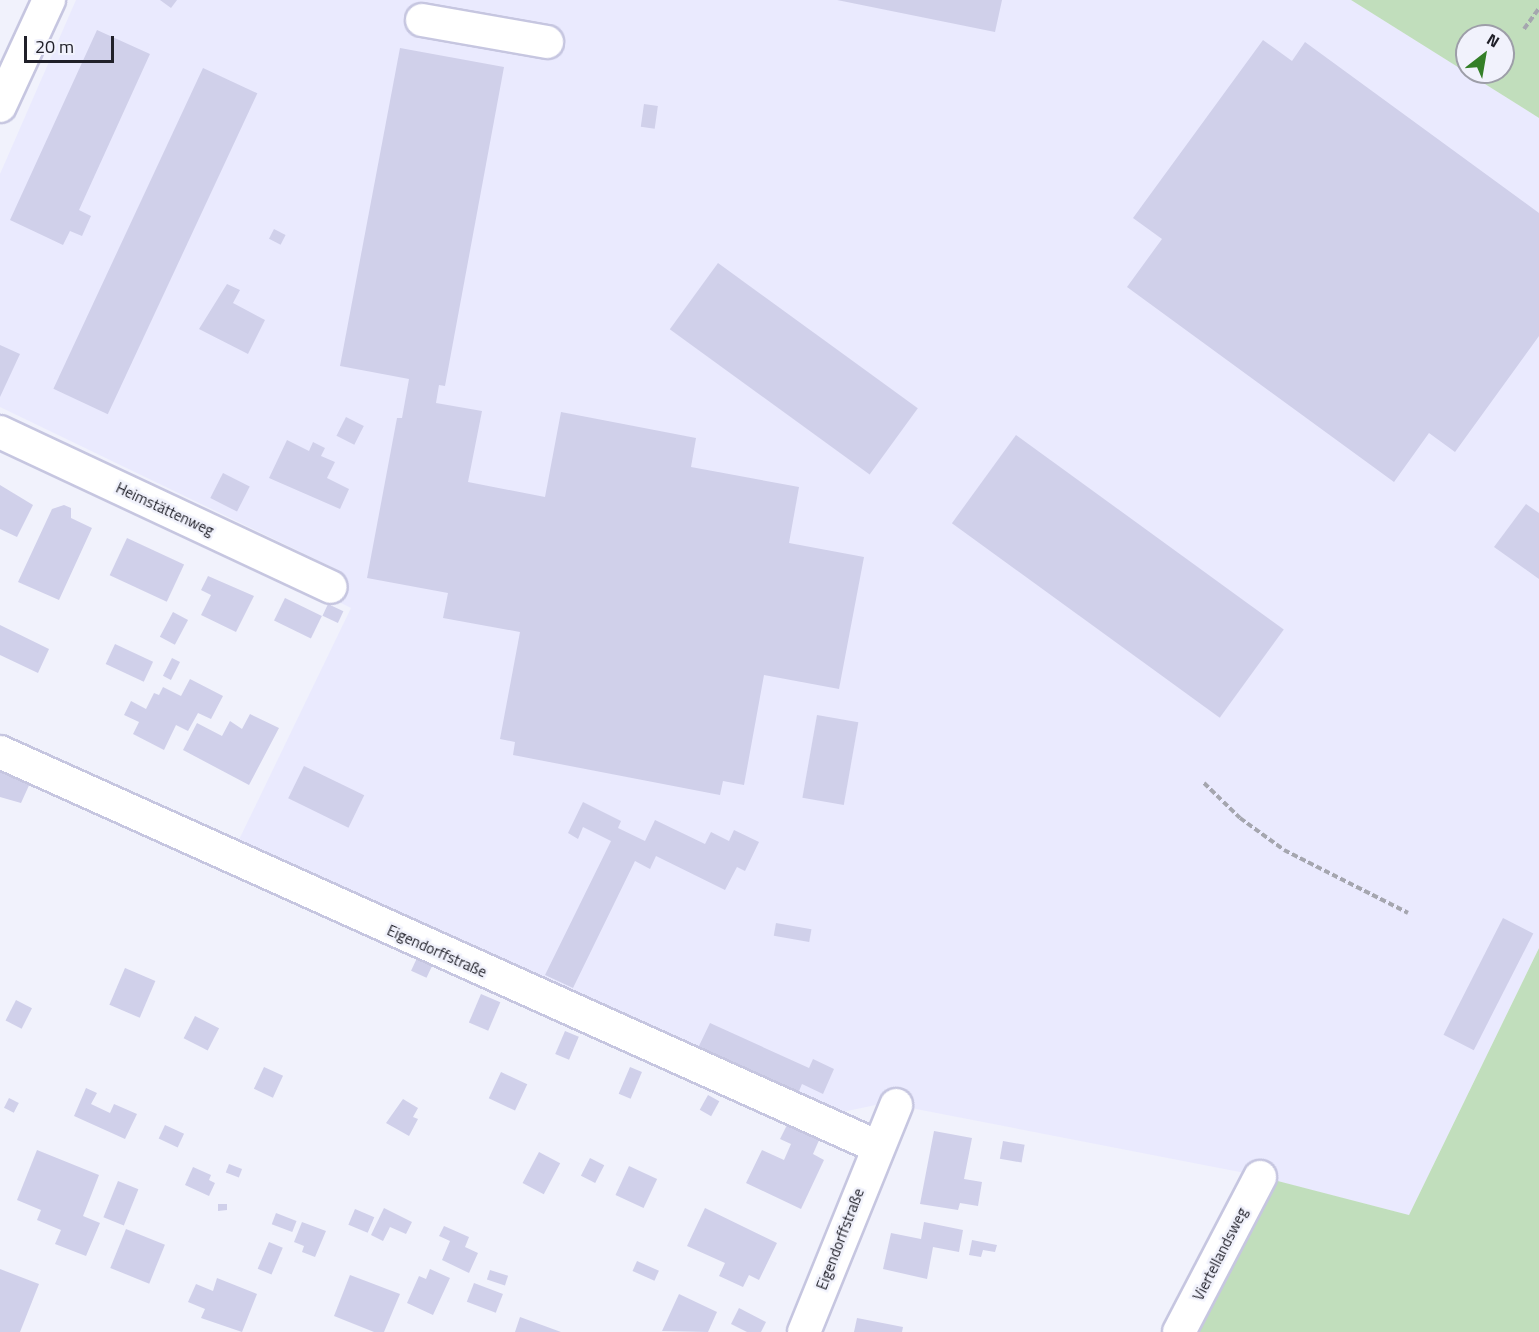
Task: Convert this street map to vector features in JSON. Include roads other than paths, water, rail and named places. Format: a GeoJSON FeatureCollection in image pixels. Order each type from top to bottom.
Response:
{"type":"FeatureCollection","features":[{"type":"Feature","properties":{"kind":"street"},"geometry":{"type":"LineString","coordinates":[[0,106],[49,0]]}},
{"type":"Feature","properties":{"kind":"street"},"geometry":{"type":"LineString","coordinates":[[422,20],[547,42]]}},
{"type":"Feature","properties":{"kind":"street","name":"Heimstättenweg"},"geometry":{"type":"LineString","coordinates":[[0,432],[331,587]]}},
{"type":"Feature","properties":{"kind":"street","name":"Eigendorffstraße"},"geometry":{"type":"LineString","coordinates":[[0,752],[876,1146]]}},
{"type":"Feature","properties":{"kind":"street","name":"Eigendorffstraße"},"geometry":{"type":"LineString","coordinates":[[804,1332],[876,1146],[896,1105]]}},
{"type":"Feature","properties":{"kind":"street","name":"Viertellandsweg"},"geometry":{"type":"LineString","coordinates":[[1179,1332],[1260,1177]]}}]}
